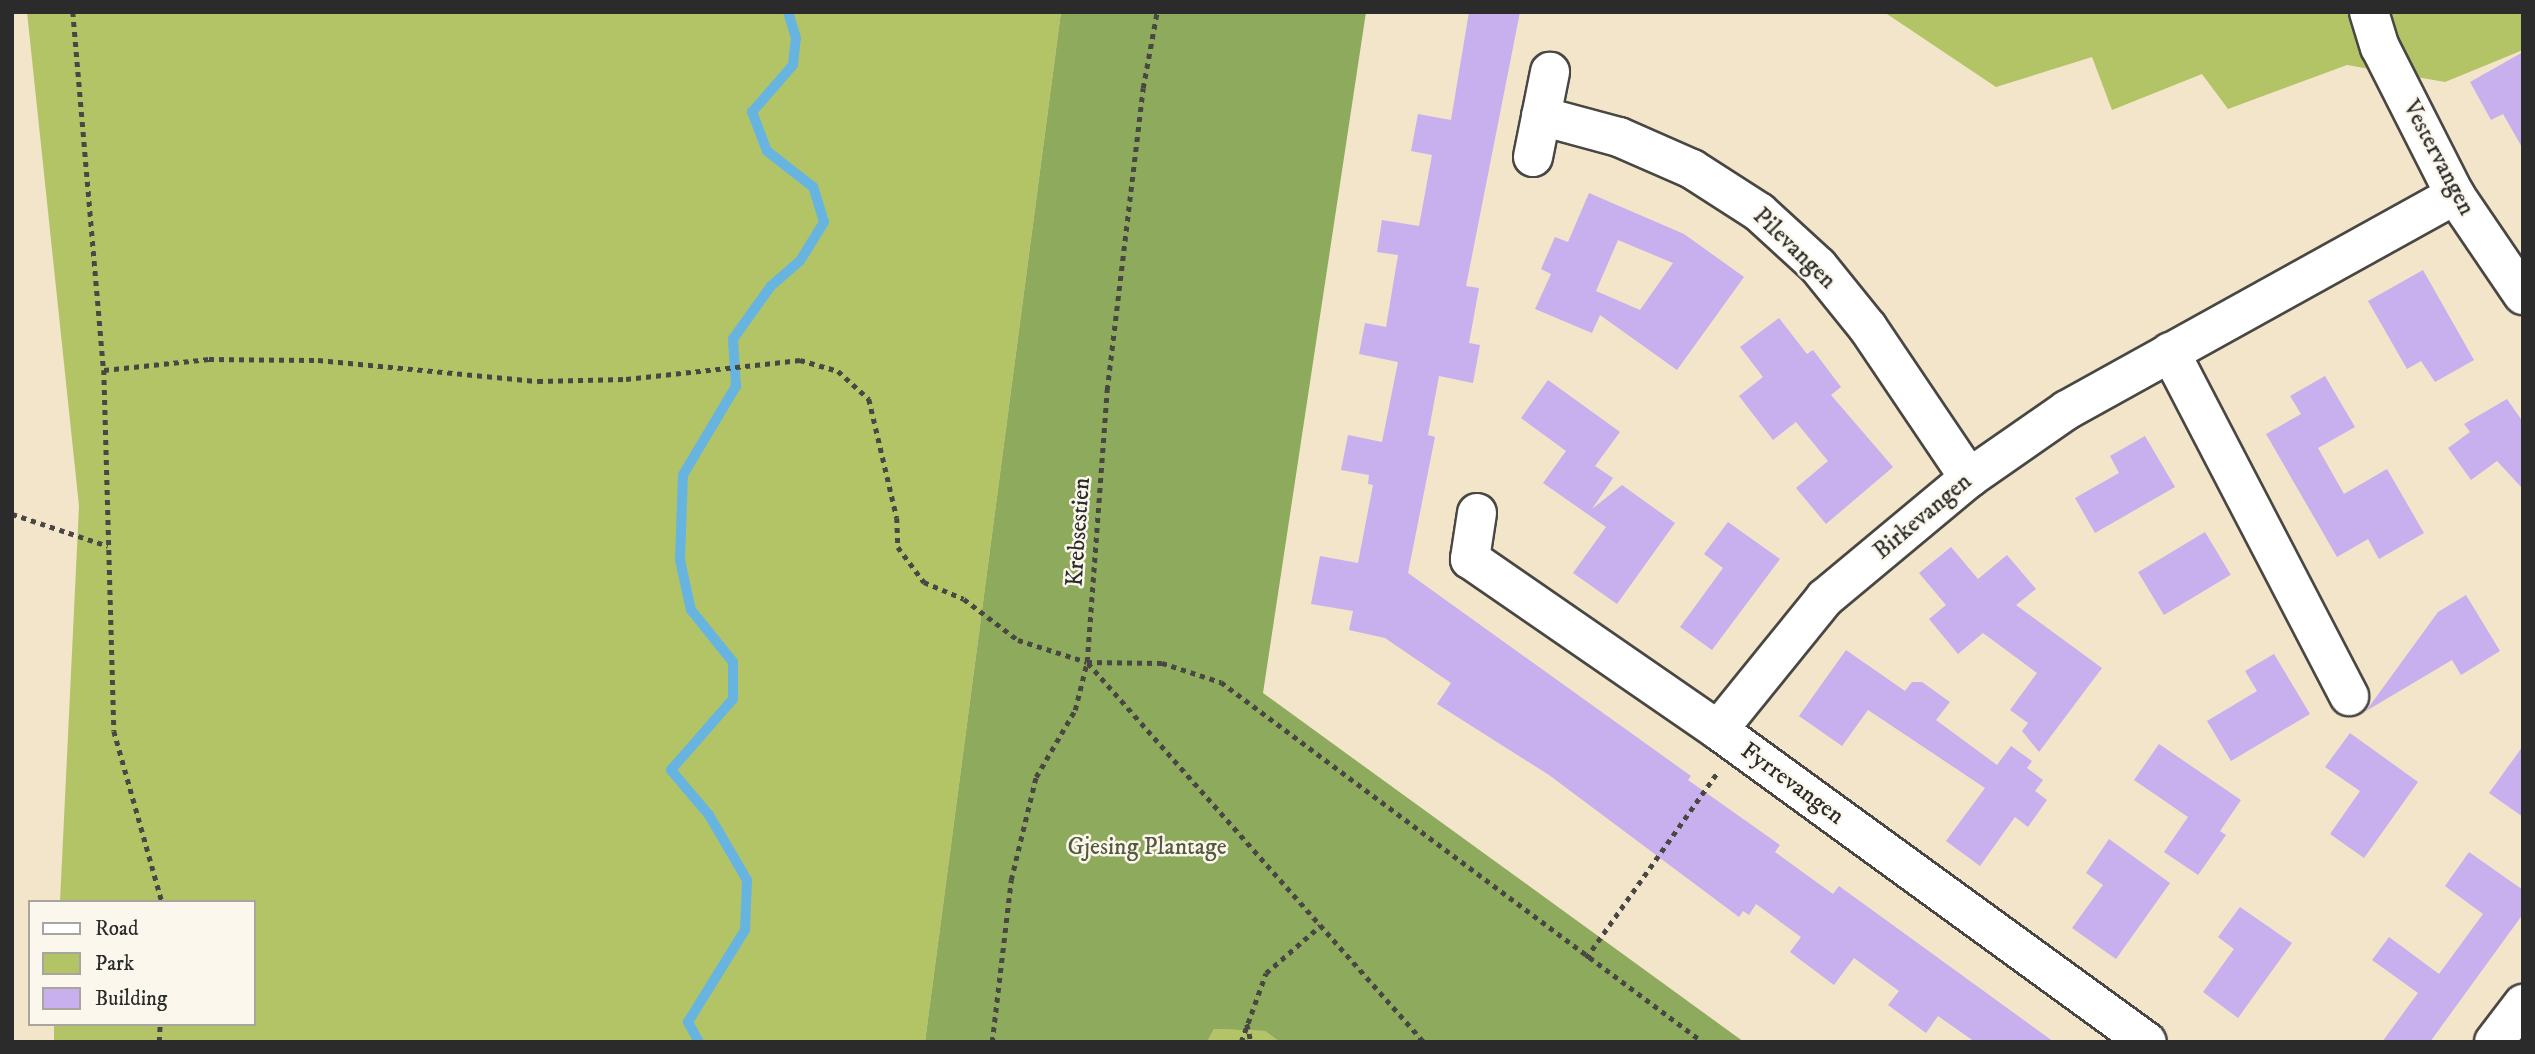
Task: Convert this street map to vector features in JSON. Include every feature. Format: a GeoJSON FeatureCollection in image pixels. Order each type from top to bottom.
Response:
{"type":"FeatureCollection","features":[{"type":"Feature","properties":{"kind":"street","name":"Vestervangen"},"geometry":{"type":"LineString","coordinates":[[2369,12],[2381,47],[2455,195],[2523,295]]}},
{"type":"Feature","properties":{"kind":"street"},"geometry":{"type":"LineString","coordinates":[[1533,157],[1550,72]]}},
{"type":"Feature","properties":{"kind":"street","name":"Pilevangen"},"geometry":{"type":"LineString","coordinates":[[1541,116],[1619,137],[1667,158],[1759,212],[1818,266],[1868,328],[1969,478]]}},
{"type":"Feature","properties":{"kind":"street","name":"Birkevangen"},"geometry":{"type":"LineString","coordinates":[[1718,730],[1825,598],[1969,478],[2067,410],[2455,195]]}},
{"type":"Feature","properties":{"kind":"street"},"geometry":{"type":"LineString","coordinates":[[2170,352],[2349,696]]}},
{"type":"Feature","properties":{"kind":"street","name":"Fyrrevangen"},"geometry":{"type":"LineString","coordinates":[[1477,513],[1470,559],[1718,730],[2147,1042]]}},
{"type":"Feature","properties":{"kind":"street"},"geometry":{"type":"LineString","coordinates":[[2494,1042],[2523,1003]]}},
{"type":"Feature","properties":{"kind":"path"},"geometry":{"type":"LineString","coordinates":[[73,12],[104,370],[114,731],[161,900]]}},
{"type":"Feature","properties":{"kind":"path","name":"Krebsestien"},"geometry":{"type":"LineString","coordinates":[[992,1042],[1002,941],[1020,842],[1037,777],[1075,710],[1087,662],[1107,390],[1143,88],[1157,12]]}},
{"type":"Feature","properties":{"kind":"path"},"geometry":{"type":"LineString","coordinates":[[104,370],[209,359],[318,360],[538,381],[626,379],[800,360],[838,371],[855,384],[869,400],[897,518],[898,547],[911,569],[924,582],[964,598],[1018,640],[1087,662],[1161,663],[1221,682],[1586,958],[1703,1042]]}},
{"type":"Feature","properties":{"kind":"path"},"geometry":{"type":"LineString","coordinates":[[12,514],[108,546]]}},
{"type":"Feature","properties":{"kind":"path"},"geometry":{"type":"LineString","coordinates":[[1087,662],[1424,1042]]}},
{"type":"Feature","properties":{"kind":"path"},"geometry":{"type":"LineString","coordinates":[[1586,958],[1721,767],[1718,730]]}},
{"type":"Feature","properties":{"kind":"path"},"geometry":{"type":"LineString","coordinates":[[1241,1042],[1266,973],[1320,926]]}},
{"type":"Feature","properties":{"kind":"path"},"geometry":{"type":"LineString","coordinates":[[1246,1023],[1251,1042]]}},
{"type":"Feature","properties":{"kind":"green space"},"geometry":{"type":"Polygon","coordinates":[[[27,12],[1061,12],[925,1042],[54,1042],[54,1026],[256,1026],[256,900],[60,900],[79,506],[27,12]]]}},
{"type":"Feature","properties":{"kind":"green space","name":"Gjesing Plantage"},"geometry":{"type":"Polygon","coordinates":[[[1061,12],[1366,12],[1263,693],[1744,1042],[1280,1042],[1265,1031],[1214,1029],[1207,1042],[925,1042],[1061,12]]]}},
{"type":"Feature","properties":{"kind":"green space"},"geometry":{"type":"Polygon","coordinates":[[[1884,12],[2523,12],[2523,50],[2445,82],[2347,65],[2228,109],[2202,74],[2112,110],[2092,57],[1996,87],[1884,12]]]}},
{"type":"Feature","properties":{"kind":"green space"},"geometry":{"type":"Polygon","coordinates":[[[1214,1029],[1265,1031],[1280,1042],[1207,1042],[1214,1029]]]}},
{"type":"Feature","properties":{"kind":"building"},"geometry":{"type":"Polygon","coordinates":[[[1469,12],[1520,12],[1466,286],[1479,288],[1469,343],[1480,345],[1473,383],[1439,376],[1428,435],[1435,437],[1408,573],[1691,776],[1688,780],[1780,845],[1775,852],[1833,894],[1839,886],[2054,1042],[1975,1042],[1938,1016],[1926,1033],[1888,1005],[1899,991],[1854,958],[1834,985],[1790,952],[1801,937],[1756,904],[1749,915],[1743,911],[1739,917],[1549,775],[1437,704],[1451,683],[1385,638],[1349,630],[1353,611],[1311,604],[1320,556],[1358,563],[1373,485],[1368,484],[1369,475],[1341,470],[1348,435],[1382,442],[1398,362],[1359,354],[1365,323],[1386,327],[1398,255],[1377,252],[1382,220],[1419,226],[1432,155],[1411,151],[1418,114],[1451,120],[1469,12]]]}},
{"type":"Feature","properties":{"kind":"building"},"geometry":{"type":"Polygon","coordinates":[[[2523,52],[2523,149],[2503,114],[2491,120],[2470,82],[2523,52]]]}},
{"type":"Feature","properties":{"kind":"building"},"geometry":{"type":"Polygon","coordinates":[[[1589,193],[1684,234],[1744,277],[1677,370],[1600,315],[1592,333],[1535,309],[1551,274],[1541,269],[1555,237],[1568,242],[1589,193]],[[1618,240],[1596,291],[1640,310],[1673,263],[1618,240]]]}},
{"type":"Feature","properties":{"kind":"building"},"geometry":{"type":"Polygon","coordinates":[[[2423,270],[2474,360],[2435,382],[2421,361],[2407,369],[2368,301],[2423,270]]]}},
{"type":"Feature","properties":{"kind":"building"},"geometry":{"type":"Polygon","coordinates":[[[1779,318],[1807,354],[1813,350],[1841,387],[1831,395],[1893,467],[1826,524],[1796,488],[1828,461],[1796,422],[1773,440],[1739,396],[1763,377],[1740,347],[1779,318]]]}},
{"type":"Feature","properties":{"kind":"building"},"geometry":{"type":"Polygon","coordinates":[[[2325,376],[2355,427],[2318,448],[2344,494],[2387,469],[2424,533],[2379,559],[2368,539],[2337,557],[2266,434],[2301,414],[2290,396],[2325,376]]]}},
{"type":"Feature","properties":{"kind":"building"},"geometry":{"type":"Polygon","coordinates":[[[1548,380],[1620,432],[1595,466],[1613,478],[1592,509],[1622,485],[1675,523],[1617,604],[1573,573],[1606,527],[1543,483],[1566,451],[1521,418],[1548,380]]]}},
{"type":"Feature","properties":{"kind":"building"},"geometry":{"type":"Polygon","coordinates":[[[2507,399],[2523,422],[2523,489],[2497,461],[2471,480],[2448,448],[2470,432],[2464,424],[2507,399]]]}},
{"type":"Feature","properties":{"kind":"building"},"geometry":{"type":"Polygon","coordinates":[[[2145,436],[2175,487],[2095,533],[2075,498],[2119,473],[2110,456],[2145,436]]]}},
{"type":"Feature","properties":{"kind":"building"},"geometry":{"type":"Polygon","coordinates":[[[1728,522],[1780,559],[1712,650],[1680,627],[1723,568],[1704,554],[1728,522]]]}},
{"type":"Feature","properties":{"kind":"building"},"geometry":{"type":"Polygon","coordinates":[[[2205,532],[2231,575],[2164,615],[2138,572],[2205,532]]]}},
{"type":"Feature","properties":{"kind":"building"},"geometry":{"type":"Polygon","coordinates":[[[1951,547],[1978,579],[2007,555],[2036,589],[2016,605],[2102,668],[2039,752],[2022,731],[2028,723],[2010,710],[2037,673],[1983,633],[1958,654],[1929,619],[1946,605],[1919,573],[1951,547]]]}},
{"type":"Feature","properties":{"kind":"building"},"geometry":{"type":"Polygon","coordinates":[[[2466,595],[2500,651],[2461,675],[2452,660],[2366,711],[2438,612],[2466,595]]]}},
{"type":"Feature","properties":{"kind":"building"},"geometry":{"type":"Polygon","coordinates":[[[1846,650],[1905,691],[1912,682],[1922,682],[1950,702],[1936,720],[1997,765],[2011,746],[2032,761],[2027,768],[2043,780],[2035,791],[2047,800],[2028,827],[2015,817],[1980,866],[1946,841],[1985,788],[1868,710],[1842,746],[1799,716],[1846,650]]]}},
{"type":"Feature","properties":{"kind":"building"},"geometry":{"type":"Polygon","coordinates":[[[2274,654],[2310,714],[2231,761],[2207,721],[2257,691],[2245,671],[2274,654]]]}},
{"type":"Feature","properties":{"kind":"building"},"geometry":{"type":"Polygon","coordinates":[[[2350,733],[2418,782],[2364,858],[2330,834],[2360,791],[2325,767],[2350,733]]]}},
{"type":"Feature","properties":{"kind":"building"},"geometry":{"type":"Polygon","coordinates":[[[2159,744],[2241,800],[2220,831],[2226,835],[2198,875],[2164,852],[2188,817],[2134,780],[2159,744]]]}},
{"type":"Feature","properties":{"kind":"building"},"geometry":{"type":"Polygon","coordinates":[[[2523,746],[2523,817],[2489,793],[2523,746]]]}},
{"type":"Feature","properties":{"kind":"building"},"geometry":{"type":"Polygon","coordinates":[[[2109,839],[2170,883],[2116,959],[2072,928],[2103,885],[2086,873],[2109,839]]]}},
{"type":"Feature","properties":{"kind":"building"},"geometry":{"type":"Polygon","coordinates":[[[2469,852],[2523,890],[2523,914],[2430,1042],[2382,1042],[2418,993],[2372,960],[2389,937],[2439,974],[2483,914],[2445,886],[2469,852]]]}},
{"type":"Feature","properties":{"kind":"building"},"geometry":{"type":"Polygon","coordinates":[[[2240,907],[2292,943],[2238,1018],[2203,992],[2234,949],[2218,937],[2240,907]]]}},
{"type":"Feature","properties":{"kind":"waterway"},"geometry":{"type":"LineString","coordinates":[[699,1042],[688,1022],[745,930],[747,880],[709,815],[671,770],[733,699],[733,662],[691,610],[680,560],[683,475],[736,386],[733,339],[771,286],[800,261],[824,222],[813,187],[767,151],[752,112],[793,65],[796,38],[788,12]]}}]}
